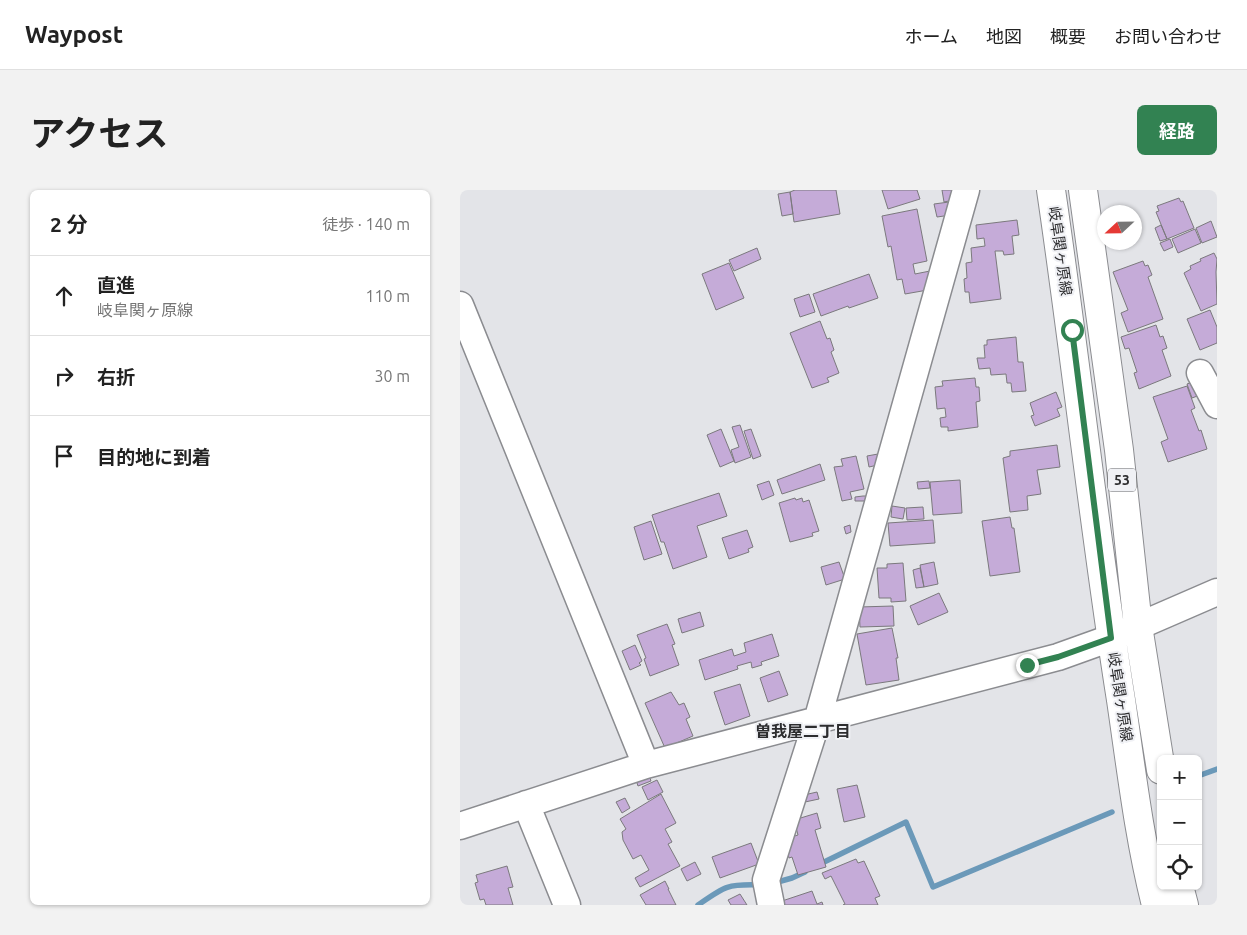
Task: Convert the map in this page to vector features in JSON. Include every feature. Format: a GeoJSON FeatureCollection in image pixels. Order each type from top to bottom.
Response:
{"type":"FeatureCollection","features":[{"type":"Feature","properties":{"kind":"main road","name":"岐阜関ヶ原線"},"geometry":{"type":"LineString","coordinates":[[1051,190],[1072,330],[1111,638],[1156,905]]}},
{"type":"Feature","properties":{"kind":"main road","name":"岐阜関ヶ原線"},"geometry":{"type":"LineString","coordinates":[[1083,190],[1119,450],[1138,626],[1159,755]]}},
{"type":"Feature","properties":{"kind":"main road"},"geometry":{"type":"LineString","coordinates":[[1180,890],[1184,905]]}},
{"type":"Feature","properties":{"kind":"street"},"geometry":{"type":"LineString","coordinates":[[771,905],[766,880],[817,721],[966,190]]}},
{"type":"Feature","properties":{"kind":"street"},"geometry":{"type":"LineString","coordinates":[[460,305],[646,765]]}},
{"type":"Feature","properties":{"kind":"street"},"geometry":{"type":"LineString","coordinates":[[1200,372],[1217,405]]}},
{"type":"Feature","properties":{"kind":"street"},"geometry":{"type":"LineString","coordinates":[[460,826],[646,765],[1058,657],[1111,638],[1217,592]]}},
{"type":"Feature","properties":{"kind":"street"},"geometry":{"type":"LineString","coordinates":[[526,804],[567,905]]}},
{"type":"Feature","properties":{"kind":"building"},"geometry":{"type":"Polygon","coordinates":[[[795,190],[836,190],[840,214],[794,222],[790,192],[795,190]]]}},
{"type":"Feature","properties":{"kind":"building"},"geometry":{"type":"Polygon","coordinates":[[[882,190],[917,190],[920,199],[888,209],[882,190]]]}},
{"type":"Feature","properties":{"kind":"building"},"geometry":{"type":"Polygon","coordinates":[[[942,190],[961,190],[962,198],[944,202],[942,190]]]}},
{"type":"Feature","properties":{"kind":"building"},"geometry":{"type":"Polygon","coordinates":[[[790,192],[793,214],[782,216],[778,194],[790,192]]]}},
{"type":"Feature","properties":{"kind":"building"},"geometry":{"type":"Polygon","coordinates":[[[1179,198],[1181,202],[1183,201],[1194,228],[1167,239],[1156,212],[1159,211],[1157,206],[1179,198]]]}},
{"type":"Feature","properties":{"kind":"building"},"geometry":{"type":"Polygon","coordinates":[[[949,202],[951,215],[937,217],[934,204],[949,202]]]}},
{"type":"Feature","properties":{"kind":"building"},"geometry":{"type":"Polygon","coordinates":[[[917,209],[927,261],[913,264],[915,274],[935,270],[939,288],[905,294],[902,279],[897,280],[891,246],[888,247],[882,216],[917,209]]]}},
{"type":"Feature","properties":{"kind":"building"},"geometry":{"type":"Polygon","coordinates":[[[1017,220],[1019,235],[1012,236],[1014,254],[1004,255],[1003,251],[995,251],[1001,299],[970,303],[969,292],[965,292],[964,279],[967,278],[966,263],[972,262],[971,248],[985,246],[984,238],[977,239],[976,225],[1017,220]]]}},
{"type":"Feature","properties":{"kind":"building"},"geometry":{"type":"Polygon","coordinates":[[[1211,221],[1217,237],[1202,243],[1196,228],[1211,221]]]}},
{"type":"Feature","properties":{"kind":"building"},"geometry":{"type":"Polygon","coordinates":[[[1161,225],[1167,239],[1160,241],[1155,228],[1161,225]]]}},
{"type":"Feature","properties":{"kind":"building"},"geometry":{"type":"Polygon","coordinates":[[[1195,229],[1201,243],[1178,253],[1172,239],[1195,229]]]}},
{"type":"Feature","properties":{"kind":"building"},"geometry":{"type":"Polygon","coordinates":[[[1170,239],[1173,247],[1164,251],[1160,243],[1170,239]]]}},
{"type":"Feature","properties":{"kind":"building"},"geometry":{"type":"Polygon","coordinates":[[[757,248],[761,259],[734,271],[729,260],[757,248]]]}},
{"type":"Feature","properties":{"kind":"building"},"geometry":{"type":"Polygon","coordinates":[[[1214,253],[1217,259],[1217,304],[1201,311],[1184,273],[1191,269],[1190,266],[1201,261],[1200,259],[1214,253]]]}},
{"type":"Feature","properties":{"kind":"building"},"geometry":{"type":"Polygon","coordinates":[[[1143,261],[1145,266],[1148,265],[1152,275],[1148,277],[1163,319],[1128,332],[1121,313],[1128,310],[1113,272],[1143,261]]]}},
{"type":"Feature","properties":{"kind":"building"},"geometry":{"type":"Polygon","coordinates":[[[729,263],[744,298],[716,310],[702,274],[729,263]]]}},
{"type":"Feature","properties":{"kind":"building"},"geometry":{"type":"Polygon","coordinates":[[[869,274],[878,298],[821,316],[813,294],[869,274]]]}},
{"type":"Feature","properties":{"kind":"building"},"geometry":{"type":"Polygon","coordinates":[[[809,294],[815,312],[800,317],[794,299],[809,294]]]}},
{"type":"Feature","properties":{"kind":"building"},"geometry":{"type":"Polygon","coordinates":[[[1210,310],[1217,327],[1217,343],[1200,350],[1187,319],[1210,310]]]}},
{"type":"Feature","properties":{"kind":"building"},"geometry":{"type":"Polygon","coordinates":[[[820,321],[827,339],[830,338],[834,350],[831,352],[839,373],[827,378],[829,382],[812,388],[790,333],[820,321]]]}},
{"type":"Feature","properties":{"kind":"building"},"geometry":{"type":"Polygon","coordinates":[[[1156,325],[1160,337],[1163,336],[1167,348],[1162,350],[1171,376],[1139,389],[1134,373],[1137,372],[1129,348],[1125,349],[1121,337],[1156,325]]]}},
{"type":"Feature","properties":{"kind":"building"},"geometry":{"type":"Polygon","coordinates":[[[1016,337],[1018,362],[1023,362],[1026,391],[1012,392],[1011,383],[1007,383],[1006,374],[991,375],[990,368],[979,369],[977,358],[985,358],[984,345],[987,345],[987,340],[1016,337]]]}},
{"type":"Feature","properties":{"kind":"building"},"geometry":{"type":"Polygon","coordinates":[[[975,378],[976,387],[979,387],[980,401],[976,402],[978,427],[948,431],[948,427],[941,427],[940,418],[946,417],[945,408],[937,409],[935,387],[943,386],[942,381],[975,378]]]}},
{"type":"Feature","properties":{"kind":"building"},"geometry":{"type":"Polygon","coordinates":[[[1195,381],[1200,395],[1192,398],[1187,384],[1195,381]]]}},
{"type":"Feature","properties":{"kind":"building"},"geometry":{"type":"Polygon","coordinates":[[[1187,386],[1195,408],[1191,410],[1199,431],[1201,430],[1207,449],[1168,462],[1161,442],[1168,439],[1153,397],[1187,386]]]}},
{"type":"Feature","properties":{"kind":"building"},"geometry":{"type":"Polygon","coordinates":[[[1056,392],[1062,407],[1057,409],[1060,416],[1035,426],[1031,416],[1034,415],[1030,403],[1056,392]]]}},
{"type":"Feature","properties":{"kind":"building"},"geometry":{"type":"Polygon","coordinates":[[[740,425],[751,457],[735,463],[731,450],[739,447],[732,427],[740,425]]]}},
{"type":"Feature","properties":{"kind":"building"},"geometry":{"type":"Polygon","coordinates":[[[721,429],[734,461],[720,467],[707,435],[721,429]]]}},
{"type":"Feature","properties":{"kind":"building"},"geometry":{"type":"Polygon","coordinates":[[[751,429],[761,456],[753,459],[744,431],[751,429]]]}},
{"type":"Feature","properties":{"kind":"building"},"geometry":{"type":"Polygon","coordinates":[[[1057,445],[1060,467],[1037,470],[1041,494],[1027,496],[1028,510],[1010,512],[1003,458],[1010,456],[1010,451],[1057,445]]]}},
{"type":"Feature","properties":{"kind":"building"},"geometry":{"type":"Polygon","coordinates":[[[889,452],[891,462],[869,467],[867,456],[889,452]]]}},
{"type":"Feature","properties":{"kind":"building"},"geometry":{"type":"Polygon","coordinates":[[[856,456],[864,489],[850,492],[852,499],[842,501],[834,467],[843,466],[841,459],[856,456]]]}},
{"type":"Feature","properties":{"kind":"building"},"geometry":{"type":"Polygon","coordinates":[[[820,464],[825,480],[782,494],[777,480],[820,464]]]}},
{"type":"Feature","properties":{"kind":"building"},"geometry":{"type":"Polygon","coordinates":[[[960,480],[962,513],[933,515],[930,482],[960,480]]]}},
{"type":"Feature","properties":{"kind":"building"},"geometry":{"type":"Polygon","coordinates":[[[769,481],[774,495],[762,500],[757,485],[769,481]]]}},
{"type":"Feature","properties":{"kind":"building"},"geometry":{"type":"Polygon","coordinates":[[[929,481],[930,488],[918,489],[917,482],[929,481]]]}},
{"type":"Feature","properties":{"kind":"building"},"geometry":{"type":"Polygon","coordinates":[[[719,493],[727,516],[697,526],[707,557],[673,569],[652,515],[719,493]]]}},
{"type":"Feature","properties":{"kind":"building"},"geometry":{"type":"Polygon","coordinates":[[[872,496],[872,501],[855,501],[855,497],[872,496]]]}},
{"type":"Feature","properties":{"kind":"building"},"geometry":{"type":"Polygon","coordinates":[[[795,498],[796,500],[802,498],[803,502],[809,500],[819,531],[812,533],[813,536],[790,542],[779,503],[795,498]]]}},
{"type":"Feature","properties":{"kind":"building"},"geometry":{"type":"Polygon","coordinates":[[[892,506],[905,508],[903,519],[891,517],[892,506]]]}},
{"type":"Feature","properties":{"kind":"building"},"geometry":{"type":"Polygon","coordinates":[[[923,507],[924,519],[907,520],[906,508],[923,507]]]}},
{"type":"Feature","properties":{"kind":"building"},"geometry":{"type":"Polygon","coordinates":[[[1010,517],[1012,528],[1014,528],[1020,572],[990,576],[982,521],[1010,517]]]}},
{"type":"Feature","properties":{"kind":"building"},"geometry":{"type":"Polygon","coordinates":[[[933,520],[935,543],[890,546],[888,523],[933,520]]]}},
{"type":"Feature","properties":{"kind":"building"},"geometry":{"type":"Polygon","coordinates":[[[651,521],[662,554],[644,560],[634,527],[651,521]]]}},
{"type":"Feature","properties":{"kind":"building"},"geometry":{"type":"Polygon","coordinates":[[[850,525],[851,532],[846,534],[844,527],[850,525]]]}},
{"type":"Feature","properties":{"kind":"building"},"geometry":{"type":"Polygon","coordinates":[[[747,530],[753,547],[748,549],[749,552],[729,559],[722,538],[747,530]]]}},
{"type":"Feature","properties":{"kind":"building"},"geometry":{"type":"Polygon","coordinates":[[[839,562],[845,579],[826,585],[821,567],[839,562]]]}},
{"type":"Feature","properties":{"kind":"building"},"geometry":{"type":"Polygon","coordinates":[[[934,562],[938,584],[924,587],[920,565],[934,562]]]}},
{"type":"Feature","properties":{"kind":"building"},"geometry":{"type":"Polygon","coordinates":[[[903,563],[906,601],[891,602],[891,598],[879,598],[877,568],[887,568],[887,564],[903,563]]]}},
{"type":"Feature","properties":{"kind":"building"},"geometry":{"type":"Polygon","coordinates":[[[920,568],[924,587],[916,588],[913,570],[920,568]]]}},
{"type":"Feature","properties":{"kind":"building"},"geometry":{"type":"Polygon","coordinates":[[[939,593],[948,612],[918,625],[910,606],[939,593]]]}},
{"type":"Feature","properties":{"kind":"building"},"geometry":{"type":"Polygon","coordinates":[[[893,606],[894,626],[860,627],[859,607],[893,606]]]}},
{"type":"Feature","properties":{"kind":"building"},"geometry":{"type":"Polygon","coordinates":[[[700,612],[704,626],[682,633],[678,619],[700,612]]]}},
{"type":"Feature","properties":{"kind":"building"},"geometry":{"type":"Polygon","coordinates":[[[667,624],[675,644],[672,645],[679,665],[650,676],[644,659],[646,658],[637,635],[667,624]]]}},
{"type":"Feature","properties":{"kind":"building"},"geometry":{"type":"Polygon","coordinates":[[[892,628],[898,658],[896,658],[899,680],[866,685],[857,634],[892,628]]]}},
{"type":"Feature","properties":{"kind":"building"},"geometry":{"type":"Polygon","coordinates":[[[772,634],[779,656],[761,662],[762,665],[752,668],[751,662],[737,666],[738,669],[705,680],[699,660],[732,649],[734,656],[746,652],[744,643],[772,634]]]}},
{"type":"Feature","properties":{"kind":"building"},"geometry":{"type":"Polygon","coordinates":[[[635,645],[642,661],[639,663],[641,665],[630,670],[622,651],[635,645]]]}},
{"type":"Feature","properties":{"kind":"building"},"geometry":{"type":"Polygon","coordinates":[[[779,671],[788,695],[768,702],[760,678],[779,671]]]}},
{"type":"Feature","properties":{"kind":"building"},"geometry":{"type":"Polygon","coordinates":[[[740,684],[750,716],[725,725],[714,692],[740,684]]]}},
{"type":"Feature","properties":{"kind":"building"},"geometry":{"type":"Polygon","coordinates":[[[671,692],[679,705],[684,703],[690,717],[686,719],[693,736],[665,748],[645,703],[671,692]]]}},
{"type":"Feature","properties":{"kind":"building"},"geometry":{"type":"Polygon","coordinates":[[[649,775],[651,781],[638,786],[636,780],[649,775]]]}},
{"type":"Feature","properties":{"kind":"building"},"geometry":{"type":"Polygon","coordinates":[[[657,780],[663,792],[648,800],[642,787],[657,780]]]}},
{"type":"Feature","properties":{"kind":"building"},"geometry":{"type":"Polygon","coordinates":[[[857,785],[865,817],[844,822],[837,789],[857,785]]]}},
{"type":"Feature","properties":{"kind":"building"},"geometry":{"type":"Polygon","coordinates":[[[817,792],[819,799],[805,802],[804,795],[817,792]]]}},
{"type":"Feature","properties":{"kind":"building"},"geometry":{"type":"Polygon","coordinates":[[[661,794],[676,823],[665,829],[672,842],[668,844],[680,866],[640,887],[635,878],[649,870],[641,855],[633,859],[623,840],[622,832],[626,829],[620,819],[661,794]]]}},
{"type":"Feature","properties":{"kind":"building"},"geometry":{"type":"Polygon","coordinates":[[[625,798],[630,808],[622,813],[616,802],[625,798]]]}},
{"type":"Feature","properties":{"kind":"building"},"geometry":{"type":"Polygon","coordinates":[[[817,813],[821,828],[815,830],[826,867],[798,875],[792,857],[789,858],[786,847],[788,838],[798,835],[794,820],[817,813]]]}},
{"type":"Feature","properties":{"kind":"building"},"geometry":{"type":"Polygon","coordinates":[[[751,843],[759,864],[720,878],[712,857],[751,843]]]}},
{"type":"Feature","properties":{"kind":"building"},"geometry":{"type":"Polygon","coordinates":[[[856,859],[858,863],[864,861],[880,896],[875,898],[878,905],[843,905],[845,904],[831,876],[825,879],[822,873],[856,859]]]}},
{"type":"Feature","properties":{"kind":"building"},"geometry":{"type":"Polygon","coordinates":[[[695,862],[701,874],[687,881],[681,869],[695,862]]]}},
{"type":"Feature","properties":{"kind":"building"},"geometry":{"type":"Polygon","coordinates":[[[507,866],[513,887],[508,888],[513,905],[486,905],[484,899],[480,900],[475,883],[478,882],[476,875],[507,866]]]}},
{"type":"Feature","properties":{"kind":"building"},"geometry":{"type":"Polygon","coordinates":[[[665,881],[676,905],[646,905],[640,895],[665,881]]]}},
{"type":"Feature","properties":{"kind":"building"},"geometry":{"type":"Polygon","coordinates":[[[812,891],[817,904],[822,902],[823,905],[783,905],[782,901],[812,891]]]}},
{"type":"Feature","properties":{"kind":"building"},"geometry":{"type":"Polygon","coordinates":[[[740,894],[747,905],[731,905],[728,900],[740,894]]]}},
{"type":"Feature","properties":{"kind":"waterway"},"geometry":{"type":"LineString","coordinates":[[1202,775],[1217,769]]}},
{"type":"Feature","properties":{"kind":"waterway"},"geometry":{"type":"LineString","coordinates":[[818,865],[906,822],[933,887],[1112,812]]}},
{"type":"Feature","properties":{"kind":"waterway"},"geometry":{"type":"LineString","coordinates":[[774,883],[805,872]]}},
{"type":"Feature","properties":{"kind":"waterway"},"geometry":{"type":"LineString","coordinates":[[698,905],[721,890],[733,886],[760,885]]}},
{"type":"Feature","properties":{"kind":"district","name":"曽我屋二丁目"},"geometry":{"type":"Point","coordinates":[803,731]}},
{"type":"Feature","properties":{"kind":"route"},"geometry":{"type":"LineString","coordinates":[[1027,665],[1058,657],[1111,638],[1072,330]]}}]}
